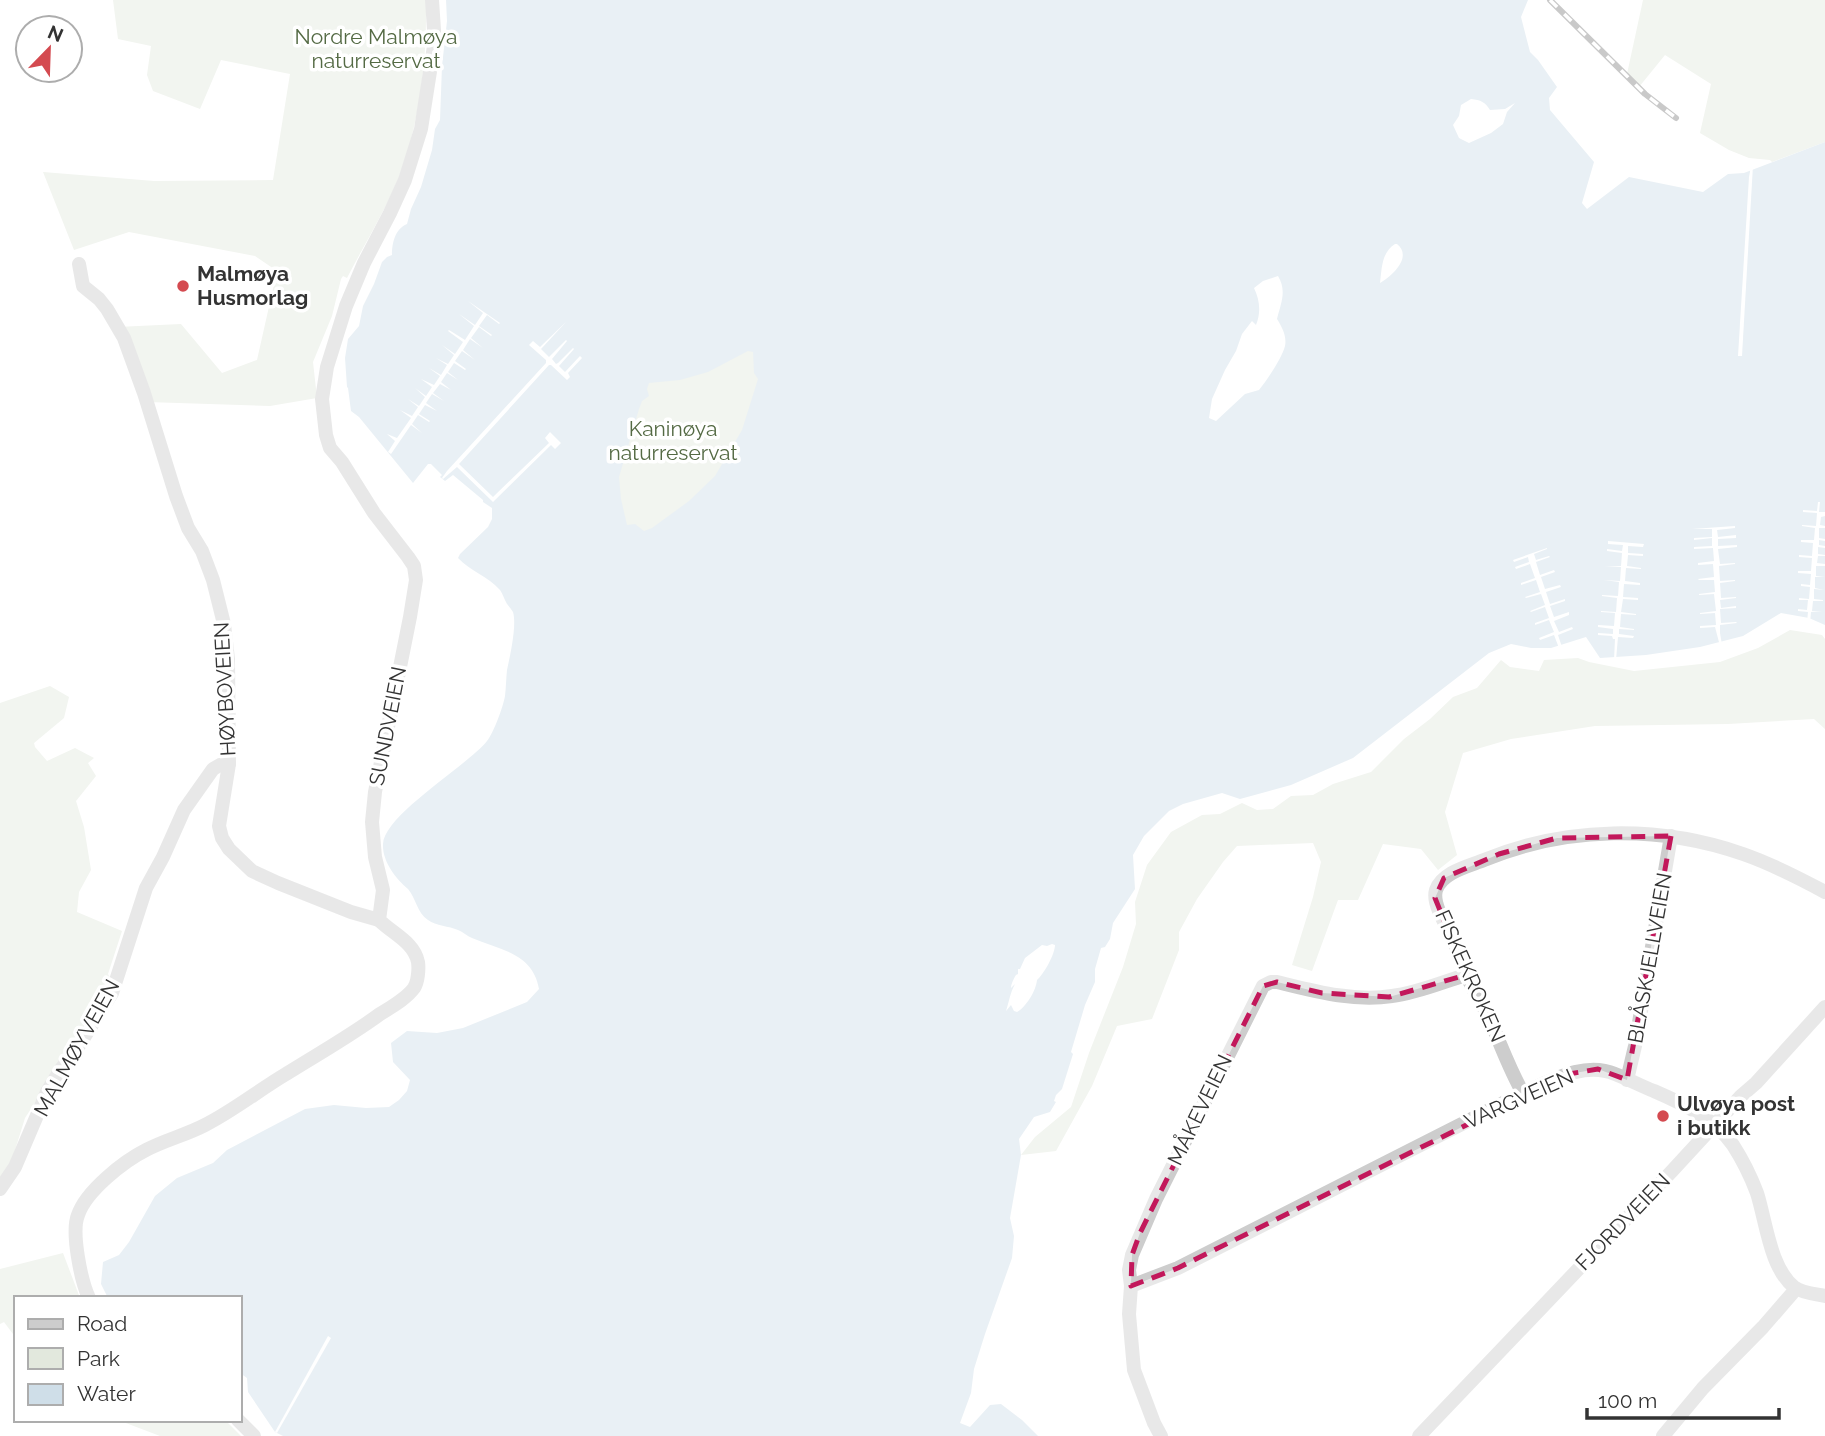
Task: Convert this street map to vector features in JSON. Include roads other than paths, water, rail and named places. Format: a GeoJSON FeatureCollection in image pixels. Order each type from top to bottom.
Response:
{"type":"FeatureCollection","features":[{"type":"Feature","properties":{"kind":"street","name":"SUNDVEIEN"},"geometry":{"type":"LineString","coordinates":[[379,920],[383,891],[375,857],[372,822],[374,792],[416,580],[414,566],[330,448],[322,399],[327,367],[346,306],[405,180],[421,129],[435,30],[432,0]]}},
{"type":"Feature","properties":{"kind":"street","name":"HØYBOVEIEN"},"geometry":{"type":"LineString","coordinates":[[79,264],[83,286],[107,309],[124,338],[180,507],[213,580],[224,624],[228,659],[229,764],[219,826],[222,838],[229,849],[253,871],[351,912],[379,920]]}},
{"type":"Feature","properties":{"kind":"street","name":"MALMØYVEIEN"},"geometry":{"type":"LineString","coordinates":[[0,1189],[15,1167],[47,1092],[112,993],[135,925],[141,898],[184,810],[213,769],[229,764]]}},
{"type":"Feature","properties":{"kind":"street","name":"FISKEKROKEN"},"geometry":{"type":"LineString","coordinates":[[1523,1093],[1466,975],[1461,956],[1438,909],[1436,891],[1444,878],[1499,854],[1557,838],[1603,833],[1642,833],[1693,840],[1743,853],[1825,892]]}},
{"type":"Feature","properties":{"kind":"street","name":"BLÅSKJELLVEIEN"},"geometry":{"type":"LineString","coordinates":[[1627,1080],[1671,836]]}},
{"type":"Feature","properties":{"kind":"street"},"geometry":{"type":"LineString","coordinates":[[88,1296],[82,1281],[76,1223],[78,1213],[97,1188],[144,1150],[179,1138],[228,1112],[354,1033],[414,988],[418,964],[412,948],[379,920]]}},
{"type":"Feature","properties":{"kind":"street","name":"MÅKEVEIEN"},"geometry":{"type":"LineString","coordinates":[[1161,1436],[1134,1370],[1129,1314],[1129,1270],[1132,1255],[1140,1233],[1263,986],[1277,982],[1322,993],[1388,997],[1466,975]]}},
{"type":"Feature","properties":{"kind":"street","name":"FJORDVEIEN"},"geometry":{"type":"LineString","coordinates":[[1419,1436],[1756,1083],[1825,1007]]}},
{"type":"Feature","properties":{"kind":"street","name":"VARGVEIEN"},"geometry":{"type":"LineString","coordinates":[[1131,1286],[1178,1268],[1523,1093],[1569,1074],[1598,1069],[1614,1073],[1673,1100],[1715,1124],[1732,1144],[1746,1170],[1756,1191],[1776,1258],[1786,1278],[1796,1289]]}},
{"type":"Feature","properties":{"kind":"street"},"geometry":{"type":"LineString","coordinates":[[1663,1436],[1703,1388],[1796,1289],[1825,1296]]}},
{"type":"Feature","properties":{"kind":"street"},"geometry":{"type":"LineString","coordinates":[[240,1422],[254,1436]]}},
{"type":"Feature","properties":{"kind":"water"},"geometry":{"type":"Polygon","coordinates":[[[446,0],[1528,0],[1521,17],[1530,52],[1557,87],[1549,98],[1550,110],[1594,162],[1582,203],[1587,209],[1629,177],[1703,192],[1728,174],[1744,173],[1825,142],[1825,625],[1809,618],[1781,613],[1743,636],[1700,647],[1600,658],[1586,637],[1551,648],[1511,644],[1489,653],[1353,758],[1291,785],[1240,799],[1222,793],[1183,804],[1169,811],[1144,836],[1133,855],[1135,889],[1113,923],[1110,939],[1105,947],[1101,948],[1095,969],[1095,982],[1085,1005],[1062,1089],[1056,1095],[1056,1102],[1050,1112],[1034,1117],[1019,1139],[1021,1155],[1010,1218],[1014,1236],[1012,1258],[985,1334],[974,1369],[971,1393],[960,1423],[970,1427],[990,1405],[1001,1404],[1038,1436],[283,1436],[275,1432],[248,1392],[247,1378],[242,1374],[242,1296],[107,1296],[101,1284],[103,1262],[119,1255],[155,1196],[177,1178],[213,1163],[227,1150],[305,1109],[334,1105],[389,1107],[407,1091],[410,1080],[393,1062],[391,1043],[407,1031],[437,1033],[463,1028],[527,1002],[539,989],[530,968],[514,954],[458,930],[435,924],[424,917],[411,893],[391,869],[383,850],[387,832],[397,819],[490,737],[504,701],[514,632],[513,612],[500,590],[458,558],[488,527],[492,519],[492,508],[453,475],[445,481],[431,464],[428,464],[413,483],[359,417],[351,411],[347,387],[345,358],[348,339],[359,326],[363,306],[382,262],[392,255],[395,237],[407,224],[432,150],[435,129],[440,120],[447,21],[446,0]],[[1471,99],[1461,105],[1459,116],[1453,125],[1459,138],[1469,143],[1503,124],[1507,112],[1515,103],[1505,109],[1490,110],[1484,103],[1471,99]],[[1395,244],[1387,252],[1383,262],[1380,283],[1395,271],[1402,260],[1401,249],[1395,244]],[[1278,276],[1263,281],[1254,288],[1259,306],[1256,325],[1252,321],[1242,334],[1212,399],[1209,418],[1216,421],[1245,394],[1259,390],[1283,351],[1285,335],[1277,319],[1282,297],[1278,276]],[[748,351],[708,372],[680,380],[649,383],[649,396],[642,401],[639,409],[619,477],[627,525],[635,524],[644,531],[652,528],[689,501],[715,476],[742,430],[758,379],[754,373],[753,352],[748,351]],[[1042,945],[1025,958],[1018,969],[1006,1011],[1011,1005],[1017,1012],[1033,994],[1037,980],[1049,964],[1055,949],[1055,945],[1042,945]]]}},
{"type":"Feature","properties":{"kind":"railway"},"geometry":{"type":"LineString","coordinates":[[1550,0],[1645,94],[1676,118]]}},
{"type":"Feature","properties":{"kind":"place","name":"Malmøya Husmorlag"},"geometry":{"type":"Point","coordinates":[183,286]}},
{"type":"Feature","properties":{"kind":"place","name":"Ulvøya post i butikk"},"geometry":{"type":"Point","coordinates":[1663,1116]}},
{"type":"Feature","properties":{"kind":"park label","name":"Nordre Malmøya naturreservat"},"geometry":{"type":"Point","coordinates":[376,49]}},
{"type":"Feature","properties":{"kind":"park label","name":"Kaninøya naturreservat"},"geometry":{"type":"Point","coordinates":[673,441]}}]}
